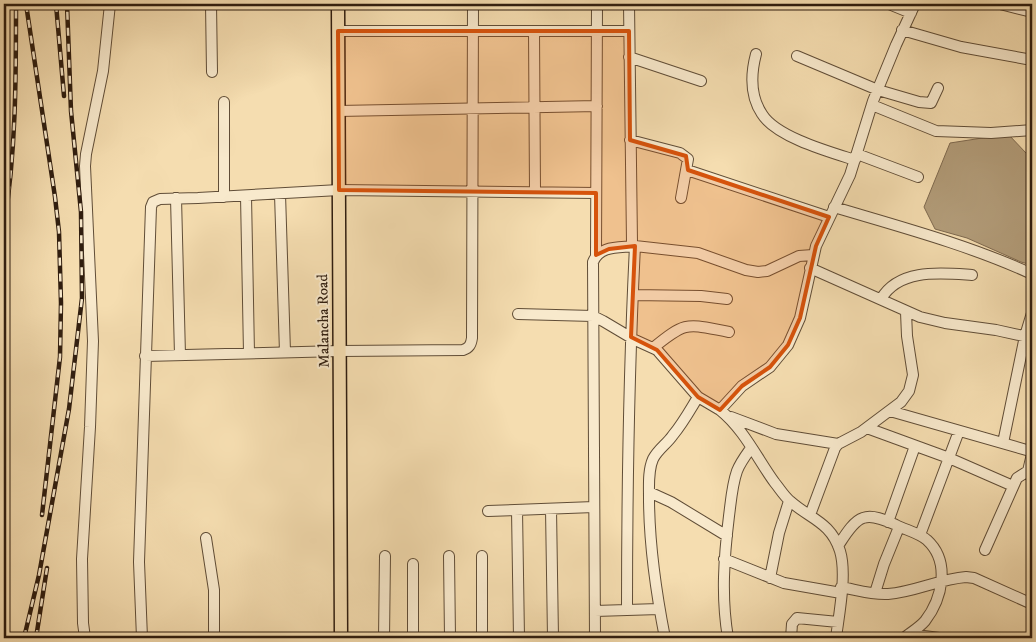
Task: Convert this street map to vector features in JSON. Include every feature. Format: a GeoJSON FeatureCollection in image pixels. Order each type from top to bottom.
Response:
{"type":"FeatureCollection","features":[{"type":"Feature","properties":{"kind":"main road","name":"Malancha Road"},"geometry":{"type":"LineString","coordinates":[[338,4],[341,638]]}},
{"type":"Feature","properties":{"kind":"street"},"geometry":{"type":"LineString","coordinates":[[85,638],[82,623],[82,559],[93,341],[85,166],[105,57],[110,4]]}},
{"type":"Feature","properties":{"kind":"street"},"geometry":{"type":"LineString","coordinates":[[211,4],[212,72]]}},
{"type":"Feature","properties":{"kind":"street"},"geometry":{"type":"LineString","coordinates":[[145,356],[463,350],[468,348],[472,338],[473,4]]}},
{"type":"Feature","properties":{"kind":"street"},"geometry":{"type":"LineString","coordinates":[[595,638],[593,262],[596,255],[597,4]]}},
{"type":"Feature","properties":{"kind":"street"},"geometry":{"type":"LineString","coordinates":[[627,610],[627,478],[636,246],[632,243],[631,237],[629,4]]}},
{"type":"Feature","properties":{"kind":"street"},"geometry":{"type":"LineString","coordinates":[[724,413],[742,386],[770,367],[788,345],[800,318],[813,254],[821,232],[850,175],[872,105],[902,30],[913,8],[889,4]]}},
{"type":"Feature","properties":{"kind":"street"},"geometry":{"type":"LineString","coordinates":[[1000,4],[1032,12]]}},
{"type":"Feature","properties":{"kind":"street"},"geometry":{"type":"LineString","coordinates":[[902,30],[961,48],[1032,60]]}},
{"type":"Feature","properties":{"kind":"street"},"geometry":{"type":"LineString","coordinates":[[338,31],[629,31]]}},
{"type":"Feature","properties":{"kind":"street"},"geometry":{"type":"LineString","coordinates":[[534,31],[534,192]]}},
{"type":"Feature","properties":{"kind":"street"},"geometry":{"type":"LineString","coordinates":[[756,54],[751,71],[754,92],[761,114],[766,120],[815,148],[856,157],[918,177]]}},
{"type":"Feature","properties":{"kind":"street"},"geometry":{"type":"LineString","coordinates":[[797,56],[878,90],[925,104],[931,103],[934,100],[938,88]]}},
{"type":"Feature","properties":{"kind":"street"},"geometry":{"type":"LineString","coordinates":[[629,57],[701,81]]}},
{"type":"Feature","properties":{"kind":"street"},"geometry":{"type":"LineString","coordinates":[[224,102],[224,197]]}},
{"type":"Feature","properties":{"kind":"street"},"geometry":{"type":"LineString","coordinates":[[872,105],[936,131],[991,133],[1032,130]]}},
{"type":"Feature","properties":{"kind":"street"},"geometry":{"type":"LineString","coordinates":[[338,111],[597,106]]}},
{"type":"Feature","properties":{"kind":"street"},"geometry":{"type":"LineString","coordinates":[[630,140],[686,156],[688,159],[687,170],[680,198]]}},
{"type":"Feature","properties":{"kind":"street"},"geometry":{"type":"LineString","coordinates":[[687,170],[832,212],[917,231],[1002,260],[1032,274]]}},
{"type":"Feature","properties":{"kind":"street"},"geometry":{"type":"LineString","coordinates":[[142,638],[139,562],[145,356],[151,207],[153,202],[160,199],[338,190],[596,193]]}},
{"type":"Feature","properties":{"kind":"street"},"geometry":{"type":"LineString","coordinates":[[280,194],[285,352]]}},
{"type":"Feature","properties":{"kind":"street"},"geometry":{"type":"LineString","coordinates":[[246,196],[249,353]]}},
{"type":"Feature","properties":{"kind":"street"},"geometry":{"type":"LineString","coordinates":[[176,198],[180,355]]}},
{"type":"Feature","properties":{"kind":"street"},"geometry":{"type":"LineString","coordinates":[[596,255],[600,251],[636,246],[698,253],[746,270],[758,272],[767,271],[799,256],[813,254]]}},
{"type":"Feature","properties":{"kind":"street"},"geometry":{"type":"LineString","coordinates":[[810,268],[906,312],[945,323],[1029,337]]}},
{"type":"Feature","properties":{"kind":"street"},"geometry":{"type":"LineString","coordinates":[[881,299],[890,287],[923,273],[972,275]]}},
{"type":"Feature","properties":{"kind":"street"},"geometry":{"type":"LineString","coordinates":[[633,295],[701,296],[727,299]]}},
{"type":"Feature","properties":{"kind":"street"},"geometry":{"type":"LineString","coordinates":[[810,515],[832,454],[838,444],[867,428],[905,397],[913,380],[906,336],[906,312]]}},
{"type":"Feature","properties":{"kind":"street"},"geometry":{"type":"LineString","coordinates":[[1003,443],[1029,337],[1032,313]]}},
{"type":"Feature","properties":{"kind":"street"},"geometry":{"type":"LineString","coordinates":[[518,314],[593,316],[603,320],[653,348],[663,356],[698,397],[724,413],[776,434],[838,444]]}},
{"type":"Feature","properties":{"kind":"street"},"geometry":{"type":"LineString","coordinates":[[653,348],[684,326],[691,325],[729,332]]}},
{"type":"Feature","properties":{"kind":"street"},"geometry":{"type":"LineString","coordinates":[[665,638],[659,609],[649,527],[650,466],[658,451],[683,422],[698,397]]}},
{"type":"Feature","properties":{"kind":"street"},"geometry":{"type":"LineString","coordinates":[[890,411],[1030,451],[1030,474],[1017,478],[985,550]]}},
{"type":"Feature","properties":{"kind":"street"},"geometry":{"type":"LineString","coordinates":[[724,413],[789,501],[831,532],[838,546],[842,568],[836,638]]}},
{"type":"Feature","properties":{"kind":"street"},"geometry":{"type":"LineString","coordinates":[[867,428],[949,458],[1013,486]]}},
{"type":"Feature","properties":{"kind":"street"},"geometry":{"type":"LineString","coordinates":[[920,535],[959,431]]}},
{"type":"Feature","properties":{"kind":"street"},"geometry":{"type":"LineString","coordinates":[[888,522],[915,446]]}},
{"type":"Feature","properties":{"kind":"street"},"geometry":{"type":"LineString","coordinates":[[728,638],[723,587],[726,536],[732,492],[737,472],[751,448]]}},
{"type":"Feature","properties":{"kind":"street"},"geometry":{"type":"LineString","coordinates":[[649,492],[671,502],[726,536]]}},
{"type":"Feature","properties":{"kind":"street"},"geometry":{"type":"LineString","coordinates":[[770,578],[779,533],[789,501]]}},
{"type":"Feature","properties":{"kind":"street"},"geometry":{"type":"LineString","coordinates":[[488,511],[594,507]]}},
{"type":"Feature","properties":{"kind":"street"},"geometry":{"type":"LineString","coordinates":[[551,509],[553,638]]}},
{"type":"Feature","properties":{"kind":"street"},"geometry":{"type":"LineString","coordinates":[[517,510],[519,638]]}},
{"type":"Feature","properties":{"kind":"street"},"geometry":{"type":"LineString","coordinates":[[838,546],[862,518],[875,518],[888,522],[920,535],[927,540],[939,557],[942,582],[936,602],[926,620],[919,628],[907,636]]}},
{"type":"Feature","properties":{"kind":"street"},"geometry":{"type":"LineString","coordinates":[[875,593],[884,564],[900,527]]}},
{"type":"Feature","properties":{"kind":"street"},"geometry":{"type":"LineString","coordinates":[[206,538],[214,590],[214,638]]}},
{"type":"Feature","properties":{"kind":"street"},"geometry":{"type":"LineString","coordinates":[[384,638],[385,556]]}},
{"type":"Feature","properties":{"kind":"street"},"geometry":{"type":"LineString","coordinates":[[449,556],[450,638]]}},
{"type":"Feature","properties":{"kind":"street"},"geometry":{"type":"LineString","coordinates":[[482,556],[482,638]]}},
{"type":"Feature","properties":{"kind":"street"},"geometry":{"type":"LineString","coordinates":[[724,559],[784,584],[875,593],[904,592],[958,578],[974,578],[1032,604]]}},
{"type":"Feature","properties":{"kind":"street"},"geometry":{"type":"LineString","coordinates":[[413,638],[414,564]]}},
{"type":"Feature","properties":{"kind":"street"},"geometry":{"type":"LineString","coordinates":[[595,611],[659,609]]}},
{"type":"Feature","properties":{"kind":"street"},"geometry":{"type":"LineString","coordinates":[[791,638],[792,624],[797,618],[838,622]]}},
{"type":"Feature","properties":{"kind":"street"},"geometry":{"type":"LineString","coordinates":[[907,636],[938,638]]}},
{"type":"Feature","properties":{"kind":"highlighted area"},"geometry":{"type":"Polygon","coordinates":[[[338,31],[629,31],[630,140],[686,156],[688,170],[829,217],[816,246],[800,318],[788,345],[770,367],[742,386],[720,410],[698,397],[657,350],[631,337],[635,246],[609,249],[596,255],[596,193],[339,190],[338,31]]]}},
{"type":"Feature","properties":{"kind":"shaded area"},"geometry":{"type":"Polygon","coordinates":[[[1008,134],[1026,153],[1032,156],[1032,265],[967,238],[935,229],[924,207],[950,143],[1008,134]]]}},
{"type":"Feature","properties":{"kind":"railway"},"geometry":{"type":"LineString","coordinates":[[4,226],[13,143],[16,4]]}},
{"type":"Feature","properties":{"kind":"railway"},"geometry":{"type":"LineString","coordinates":[[26,4],[59,232],[60,357],[42,515]]}},
{"type":"Feature","properties":{"kind":"railway"},"geometry":{"type":"LineString","coordinates":[[56,4],[64,96]]}},
{"type":"Feature","properties":{"kind":"railway"},"geometry":{"type":"LineString","coordinates":[[24,638],[39,575],[69,409],[82,298],[81,212],[71,111],[67,4]]}},
{"type":"Feature","properties":{"kind":"railway"},"geometry":{"type":"LineString","coordinates":[[36,638],[47,568]]}}]}
